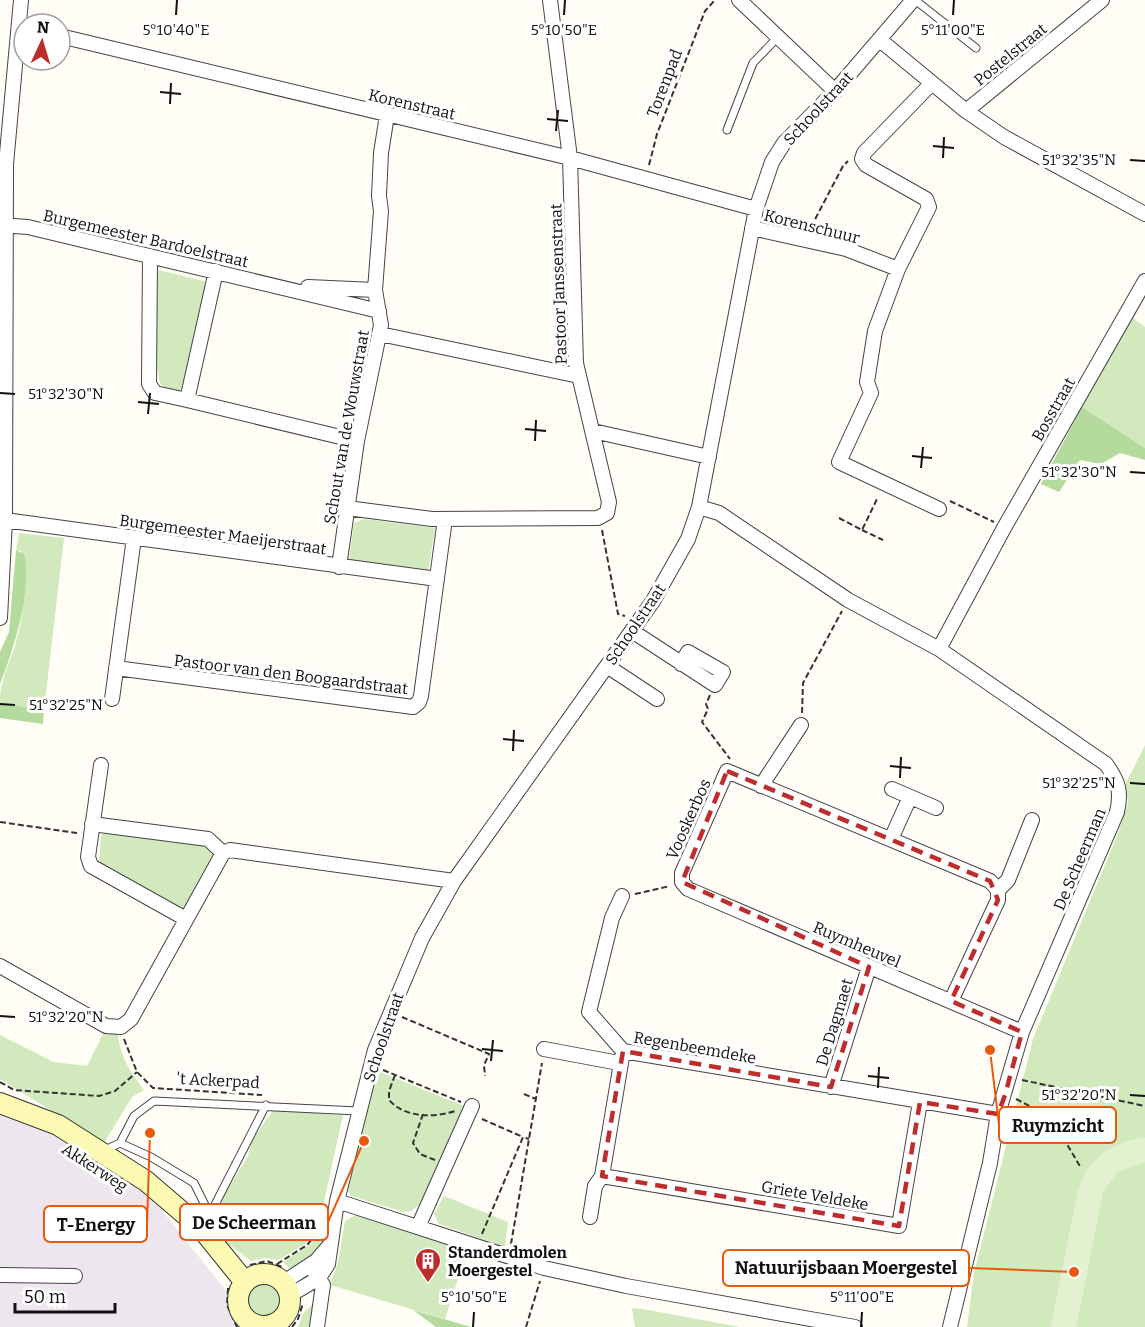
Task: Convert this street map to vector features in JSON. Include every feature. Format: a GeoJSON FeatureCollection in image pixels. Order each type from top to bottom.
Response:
{"type":"FeatureCollection","features":[{"type":"Feature","properties":{"kind":"main road","name":"Akkerweg"},"geometry":{"type":"LineString","coordinates":[[0,1089],[30,1104],[48,1120]]}},
{"type":"Feature","properties":{"kind":"main road","name":"Akkerweg"},"geometry":{"type":"LineString","coordinates":[[0,1103],[112,1147],[146,1181],[207,1226],[245,1276]]}},
{"type":"Feature","properties":{"kind":"main road"},"geometry":{"type":"LineString","coordinates":[[273,1275],[288,1287],[290,1306],[284,1325],[249,1322],[240,1311],[238,1294],[245,1276],[273,1275]]}},
{"type":"Feature","properties":{"kind":"street","name":"Pastoor Janssenstraat"},"geometry":{"type":"LineString","coordinates":[[550,0],[570,158],[579,376],[609,502],[602,515]]}},
{"type":"Feature","properties":{"kind":"street"},"geometry":{"type":"LineString","coordinates":[[739,0],[835,91]]}},
{"type":"Feature","properties":{"kind":"street","name":"Schoolstraat"},"geometry":{"type":"LineString","coordinates":[[317,1327],[323,1285],[319,1278],[328,1264],[337,1201],[358,1111],[390,1012],[407,969],[454,881],[636,626],[683,548],[699,507],[756,209],[772,162],[784,143],[835,91],[914,0]]}},
{"type":"Feature","properties":{"kind":"street","name":"Postelstraat"},"geometry":{"type":"LineString","coordinates":[[966,111],[1102,0]]}},
{"type":"Feature","properties":{"kind":"street","name":"Korenstraat"},"geometry":{"type":"LineString","coordinates":[[72,39],[570,158],[756,209]]}},
{"type":"Feature","properties":{"kind":"street"},"geometry":{"type":"LineString","coordinates":[[880,40],[966,111],[1004,137],[1145,214]]}},
{"type":"Feature","properties":{"kind":"street"},"geometry":{"type":"LineString","coordinates":[[0,618],[5,520],[2,225],[6,164],[7,85],[12,64]]}},
{"type":"Feature","properties":{"kind":"street"},"geometry":{"type":"LineString","coordinates":[[932,83],[864,153],[862,159],[866,165],[926,199],[929,207],[898,270],[874,331],[867,382],[871,393],[839,462],[939,509]]}},
{"type":"Feature","properties":{"kind":"street","name":"Schout van de Wouwstraat"},"geometry":{"type":"LineString","coordinates":[[339,567],[357,441],[380,334],[375,290],[381,222],[381,153],[387,115]]}},
{"type":"Feature","properties":{"kind":"street","name":"Burgemeester Bardoelstraat"},"geometry":{"type":"LineString","coordinates":[[2,225],[28,227],[379,311]]}},
{"type":"Feature","properties":{"kind":"street","name":"Korenschuur"},"geometry":{"type":"LineString","coordinates":[[752,228],[846,249],[898,270]]}},
{"type":"Feature","properties":{"kind":"street"},"geometry":{"type":"LineString","coordinates":[[150,256],[149,384],[155,393],[357,441]]}},
{"type":"Feature","properties":{"kind":"street"},"geometry":{"type":"LineString","coordinates":[[187,400],[216,271]]}},
{"type":"Feature","properties":{"kind":"street","name":"Bosstraat"},"geometry":{"type":"LineString","coordinates":[[939,649],[1004,528],[1145,281]]}},
{"type":"Feature","properties":{"kind":"street","name":"Burgemeester Bardoelstraat"},"geometry":{"type":"LineString","coordinates":[[280,286],[375,290]]}},
{"type":"Feature","properties":{"kind":"street"},"geometry":{"type":"LineString","coordinates":[[380,334],[579,376]]}},
{"type":"Feature","properties":{"kind":"street"},"geometry":{"type":"LineString","coordinates":[[593,431],[709,457]]}},
{"type":"Feature","properties":{"kind":"street","name":"De Scheerman"},"geometry":{"type":"LineString","coordinates":[[699,507],[719,513],[848,600],[939,649],[1106,764],[1117,779],[1121,795],[1117,812],[1023,1032],[998,1114],[990,1163],[950,1327]]}},
{"type":"Feature","properties":{"kind":"street"},"geometry":{"type":"LineString","coordinates":[[347,508],[445,519],[602,515]]}},
{"type":"Feature","properties":{"kind":"street","name":"Pastoor van den Boogaardstraat"},"geometry":{"type":"LineString","coordinates":[[116,668],[413,707],[421,696],[445,519]]}},
{"type":"Feature","properties":{"kind":"street","name":"Burgemeester Maeijerstraat"},"geometry":{"type":"LineString","coordinates":[[5,520],[437,579]]}},
{"type":"Feature","properties":{"kind":"street"},"geometry":{"type":"LineString","coordinates":[[112,699],[134,538]]}},
{"type":"Feature","properties":{"kind":"street"},"geometry":{"type":"LineString","coordinates":[[636,626],[681,664],[715,685]]}},
{"type":"Feature","properties":{"kind":"street"},"geometry":{"type":"LineString","coordinates":[[607,666],[657,699]]}},
{"type":"Feature","properties":{"kind":"street"},"geometry":{"type":"LineString","coordinates":[[761,786],[801,725]]}},
{"type":"Feature","properties":{"kind":"street"},"geometry":{"type":"LineString","coordinates":[[101,765],[88,857],[91,866],[186,919]]}},
{"type":"Feature","properties":{"kind":"street","name":"Vooskerbos"},"geometry":{"type":"LineString","coordinates":[[682,882],[682,873],[727,771],[990,881],[998,890]]}},
{"type":"Feature","properties":{"kind":"street"},"geometry":{"type":"LineString","coordinates":[[892,789],[936,808]]}},
{"type":"Feature","properties":{"kind":"street"},"geometry":{"type":"LineString","coordinates":[[891,839],[909,797]]}},
{"type":"Feature","properties":{"kind":"street"},"geometry":{"type":"LineString","coordinates":[[951,1001],[998,900],[998,890],[1008,880],[1032,820]]}},
{"type":"Feature","properties":{"kind":"street"},"geometry":{"type":"LineString","coordinates":[[92,830],[208,839],[223,853]]}},
{"type":"Feature","properties":{"kind":"street"},"geometry":{"type":"LineString","coordinates":[[0,966],[106,1026],[122,1027],[131,1019],[223,853],[238,849],[454,881]]}},
{"type":"Feature","properties":{"kind":"street","name":"Ruymheuvel"},"geometry":{"type":"LineString","coordinates":[[682,882],[688,889],[1023,1032]]}},
{"type":"Feature","properties":{"kind":"street","name":"Regenbeemdeke"},"geometry":{"type":"LineString","coordinates":[[621,1057],[589,1012],[612,918],[622,896]]}},
{"type":"Feature","properties":{"kind":"street","name":"De Dagmaet"},"geometry":{"type":"LineString","coordinates":[[831,1088],[869,966]]}},
{"type":"Feature","properties":{"kind":"street","name":"Regenbeemdeke"},"geometry":{"type":"LineString","coordinates":[[544,1049],[621,1057],[998,1114]]}},
{"type":"Feature","properties":{"kind":"street"},"geometry":{"type":"LineString","coordinates":[[590,1217],[595,1186],[602,1176],[621,1057]]}},
{"type":"Feature","properties":{"kind":"street","name":"Griete Veldeke"},"geometry":{"type":"LineString","coordinates":[[602,1176],[899,1226],[920,1102]]}},
{"type":"Feature","properties":{"kind":"street"},"geometry":{"type":"LineString","coordinates":[[418,1227],[470,1109]]}},
{"type":"Feature","properties":{"kind":"street"},"geometry":{"type":"LineString","coordinates":[[337,1201],[544,1268],[626,1286],[855,1327]]}},
{"type":"Feature","properties":{"kind":"street"},"geometry":{"type":"LineString","coordinates":[[288,1287],[329,1246]]}},
{"type":"Feature","properties":{"kind":"street"},"geometry":{"type":"LineString","coordinates":[[288,1287],[319,1278],[310,1265]]}},
{"type":"Feature","properties":{"kind":"street"},"geometry":{"type":"LineString","coordinates":[[0,1275],[75,1276]]}},
{"type":"Feature","properties":{"kind":"lane"},"geometry":{"type":"LineString","coordinates":[[914,0],[976,48]]}},
{"type":"Feature","properties":{"kind":"lane"},"geometry":{"type":"LineString","coordinates":[[727,130],[753,63],[778,37]]}},
{"type":"Feature","properties":{"kind":"lane"},"geometry":{"type":"LineString","coordinates":[[207,1226],[194,1183],[151,1157],[112,1147],[134,1116],[154,1101],[358,1111]]}},
{"type":"Feature","properties":{"kind":"lane"},"geometry":{"type":"LineString","coordinates":[[207,1226],[266,1105]]}},
{"type":"Feature","properties":{"kind":"path","name":"Torenpad"},"geometry":{"type":"LineString","coordinates":[[645,179],[657,134],[705,11],[715,0]]}},
{"type":"Feature","properties":{"kind":"path"},"geometry":{"type":"LineString","coordinates":[[805,240],[843,166],[852,158],[862,159]]}},
{"type":"Feature","properties":{"kind":"path"},"geometry":{"type":"LineString","coordinates":[[862,530],[885,483]]}},
{"type":"Feature","properties":{"kind":"path"},"geometry":{"type":"LineString","coordinates":[[939,509],[943,501],[947,500],[1004,528]]}},
{"type":"Feature","properties":{"kind":"path"},"geometry":{"type":"LineString","coordinates":[[602,515],[618,614],[636,626]]}},
{"type":"Feature","properties":{"kind":"path"},"geometry":{"type":"LineString","coordinates":[[838,518],[883,540]]}},
{"type":"Feature","properties":{"kind":"path"},"geometry":{"type":"LineString","coordinates":[[801,725],[803,683],[848,600]]}},
{"type":"Feature","properties":{"kind":"path"},"geometry":{"type":"LineString","coordinates":[[715,685],[706,704],[708,709],[702,722],[731,760],[727,771]]}},
{"type":"Feature","properties":{"kind":"path"},"geometry":{"type":"LineString","coordinates":[[0,822],[92,830]]}},
{"type":"Feature","properties":{"kind":"path"},"geometry":{"type":"LineString","coordinates":[[622,896],[633,900],[635,894],[682,882]]}},
{"type":"Feature","properties":{"kind":"path"},"geometry":{"type":"LineString","coordinates":[[390,1012],[489,1054],[484,1065],[485,1076]]}},
{"type":"Feature","properties":{"kind":"path"},"geometry":{"type":"LineString","coordinates":[[0,1082],[14,1090],[99,1096],[115,1091],[137,1072],[129,1056],[122,1027]]}},
{"type":"Feature","properties":{"kind":"path"},"geometry":{"type":"LineString","coordinates":[[508,1258],[544,1049]]}},
{"type":"Feature","properties":{"kind":"path"},"geometry":{"type":"LineString","coordinates":[[372,1065],[529,1138]]}},
{"type":"Feature","properties":{"kind":"path","name":"'t Ackerpad"},"geometry":{"type":"LineString","coordinates":[[137,1072],[153,1088],[263,1095]]}},
{"type":"Feature","properties":{"kind":"path"},"geometry":{"type":"LineString","coordinates":[[395,1075],[389,1091],[389,1100],[408,1113],[447,1114],[470,1109]]}},
{"type":"Feature","properties":{"kind":"path"},"geometry":{"type":"LineString","coordinates":[[1010,1076],[1041,1086],[1145,1106]]}},
{"type":"Feature","properties":{"kind":"path"},"geometry":{"type":"LineString","coordinates":[[524,1094],[536,1099]]}},
{"type":"Feature","properties":{"kind":"path"},"geometry":{"type":"LineString","coordinates":[[1005,1095],[1051,1116],[1081,1168]]}},
{"type":"Feature","properties":{"kind":"path"},"geometry":{"type":"LineString","coordinates":[[423,1114],[414,1138],[415,1149],[446,1165]]}},
{"type":"Feature","properties":{"kind":"path"},"geometry":{"type":"LineString","coordinates":[[476,1247],[523,1137]]}},
{"type":"Feature","properties":{"kind":"path"},"geometry":{"type":"LineString","coordinates":[[284,1325],[288,1287],[308,1245],[321,1225]]}},
{"type":"Feature","properties":{"kind":"path"},"geometry":{"type":"LineString","coordinates":[[237,1327],[227,1305],[245,1276],[267,1262],[288,1287]]}},
{"type":"Feature","properties":{"kind":"path"},"geometry":{"type":"LineString","coordinates":[[526,1327],[544,1268]]}},
{"type":"Feature","properties":{"kind":"highlighted area"},"geometry":{"type":"Polygon","coordinates":[[[727,771],[990,881],[998,900],[951,1001],[1022,1032],[1005,1095],[998,1114],[920,1102],[899,1226],[602,1176],[623,1051],[831,1087],[869,967],[682,882],[727,771]]]}},
{"type":"Feature","properties":{"kind":"shaded area"},"geometry":{"type":"Polygon","coordinates":[[[0,1102],[131,1172],[255,1327],[0,1327],[0,1102]]]}},
{"type":"Feature","properties":{"kind":"green space"},"geometry":{"type":"Polygon","coordinates":[[[159,270],[207,282],[183,386],[179,391],[171,391],[160,384],[156,357],[156,273],[159,270]]]}},
{"type":"Feature","properties":{"kind":"green space"},"geometry":{"type":"Polygon","coordinates":[[[1133,318],[1145,327],[1145,448],[1082,407],[1133,318]]]}},
{"type":"Feature","properties":{"kind":"green space"},"geometry":{"type":"Polygon","coordinates":[[[1082,407],[1145,448],[1145,460],[1120,453],[1101,464],[1080,460],[1059,492],[1041,484],[1082,407]]]}},
{"type":"Feature","properties":{"kind":"green space"},"geometry":{"type":"Polygon","coordinates":[[[364,519],[435,528],[428,573],[349,561],[354,523],[364,519]]]}},
{"type":"Feature","properties":{"kind":"green space"},"geometry":{"type":"Polygon","coordinates":[[[19,533],[64,538],[44,710],[0,703],[6,669],[14,649],[22,613],[23,563],[21,551],[16,550],[19,533]]]}},
{"type":"Feature","properties":{"kind":"green space"},"geometry":{"type":"Polygon","coordinates":[[[16,550],[24,554],[26,584],[24,602],[16,638],[0,684],[0,652],[9,632],[16,550]]]}},
{"type":"Feature","properties":{"kind":"green space"},"geometry":{"type":"Polygon","coordinates":[[[0,703],[44,710],[43,724],[0,718],[0,703]]]}},
{"type":"Feature","properties":{"kind":"green space"},"geometry":{"type":"Polygon","coordinates":[[[1145,745],[1145,1138],[1138,1139],[1076,1201],[1051,1327],[967,1327],[974,1273],[1033,1039],[1116,838],[1128,803],[1126,783],[1145,745]]]}},
{"type":"Feature","properties":{"kind":"green space"},"geometry":{"type":"Polygon","coordinates":[[[105,832],[216,848],[215,860],[186,910],[99,863],[101,835],[105,832]]]}},
{"type":"Feature","properties":{"kind":"green space"},"geometry":{"type":"Polygon","coordinates":[[[105,1030],[118,1032],[126,1062],[144,1090],[132,1097],[104,1143],[0,1079],[0,1035],[54,1062],[87,1066],[105,1030]]]}},
{"type":"Feature","properties":{"kind":"green space"},"geometry":{"type":"Polygon","coordinates":[[[375,1070],[464,1106],[421,1204],[411,1211],[404,1212],[351,1196],[348,1191],[375,1070]]]}},
{"type":"Feature","properties":{"kind":"green space"},"geometry":{"type":"Polygon","coordinates":[[[273,1110],[343,1115],[318,1229],[305,1244],[278,1260],[264,1258],[251,1261],[226,1242],[215,1210],[248,1156],[252,1140],[273,1110]]]}},
{"type":"Feature","properties":{"kind":"green space"},"geometry":{"type":"Polygon","coordinates":[[[1145,1138],[1145,1162],[1117,1172],[1103,1191],[1076,1327],[1051,1327],[1076,1198],[1083,1176],[1098,1157],[1112,1147],[1145,1138]]]}},
{"type":"Feature","properties":{"kind":"green space"},"geometry":{"type":"Polygon","coordinates":[[[1141,1161],[1145,1162],[1145,1327],[1076,1327],[1103,1191],[1117,1172],[1141,1161]]]}},
{"type":"Feature","properties":{"kind":"green space"},"geometry":{"type":"Polygon","coordinates":[[[444,1196],[508,1222],[505,1247],[439,1224],[434,1214],[444,1196]]]}},
{"type":"Feature","properties":{"kind":"green space"},"geometry":{"type":"Polygon","coordinates":[[[356,1215],[467,1251],[445,1319],[330,1285],[338,1262],[345,1221],[356,1215]]]}},
{"type":"Feature","properties":{"kind":"green space"},"geometry":{"type":"Polygon","coordinates":[[[325,1222],[325,1237],[322,1244],[305,1262],[291,1269],[283,1262],[311,1244],[325,1222]]]}},
{"type":"Feature","properties":{"kind":"green space"},"geometry":{"type":"Polygon","coordinates":[[[264,1282],[276,1287],[281,1299],[276,1311],[264,1316],[252,1311],[247,1299],[252,1287],[264,1282]]]}},
{"type":"Feature","properties":{"kind":"green space"},"geometry":{"type":"Polygon","coordinates":[[[316,1302],[312,1327],[298,1327],[304,1312],[316,1302]]]}},
{"type":"Feature","properties":{"kind":"green space"},"geometry":{"type":"Polygon","coordinates":[[[632,1308],[643,1309],[740,1327],[635,1327],[632,1308]]]}},
{"type":"Feature","properties":{"kind":"green space"},"geometry":{"type":"Polygon","coordinates":[[[413,1310],[471,1327],[436,1327],[413,1310]]]}},
{"type":"Feature","properties":{"kind":"place","name":"Ruymzicht"},"geometry":{"type":"Point","coordinates":[990,1050]}},
{"type":"Feature","properties":{"kind":"place","name":"T-Energy"},"geometry":{"type":"Point","coordinates":[150,1133]}},
{"type":"Feature","properties":{"kind":"place","name":"De Scheerman"},"geometry":{"type":"Point","coordinates":[364,1141]}},
{"type":"Feature","properties":{"kind":"place","name":"Natuurijsbaan Moergestel"},"geometry":{"type":"Point","coordinates":[1074,1272]}},
{"type":"Feature","properties":{"kind":"place","name":"Standerdmolen Moergestel"},"geometry":{"type":"Point","coordinates":[428,1284]}}]}
